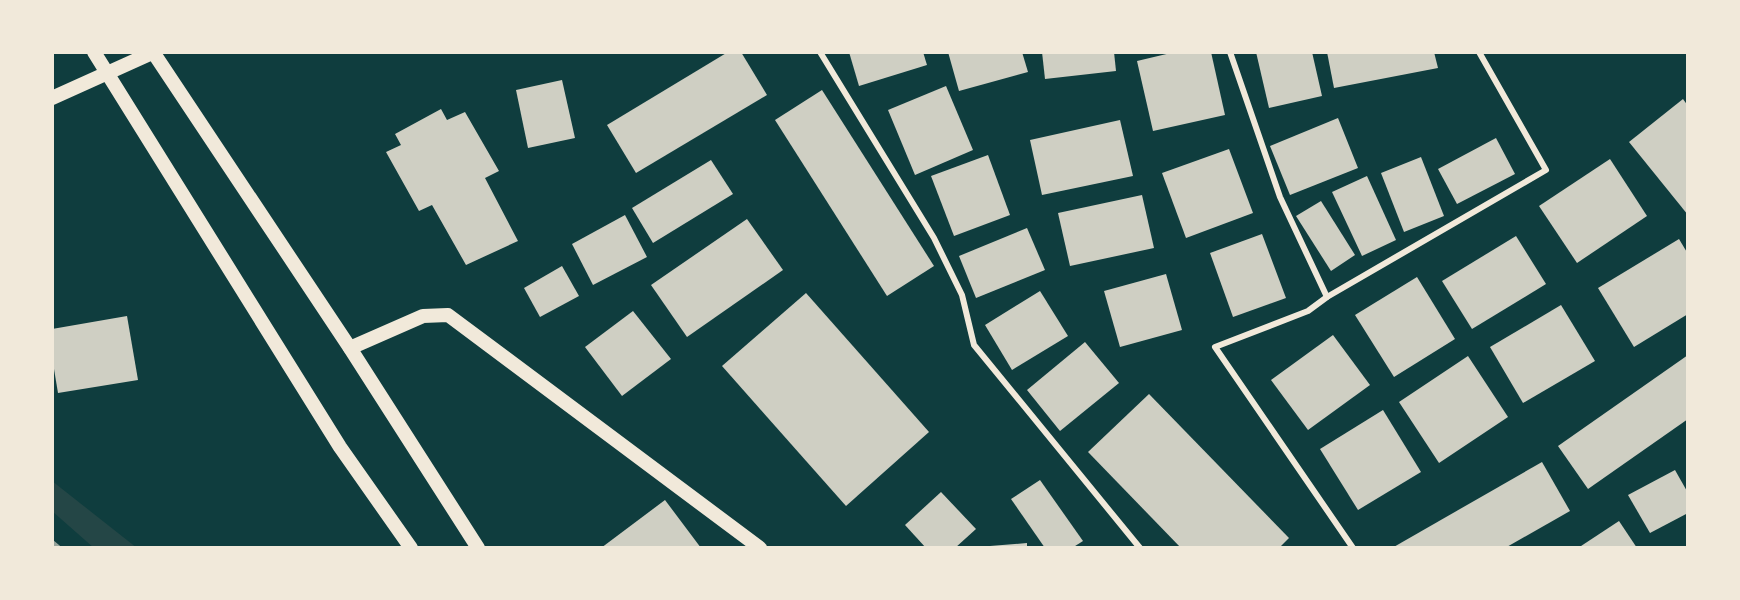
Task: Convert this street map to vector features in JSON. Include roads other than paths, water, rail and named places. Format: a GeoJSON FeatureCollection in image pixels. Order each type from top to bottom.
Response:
{"type":"FeatureCollection","features":[{"type":"Feature","properties":{"kind":"street"},"geometry":{"type":"LineString","coordinates":[[94,52],[340,447],[411,548]]}},
{"type":"Feature","properties":{"kind":"street"},"geometry":{"type":"LineString","coordinates":[[52,98],[153,52],[350,348],[478,548]]}},
{"type":"Feature","properties":{"kind":"street"},"geometry":{"type":"LineString","coordinates":[[350,348],[423,316],[448,315],[760,548]]}},
{"type":"Feature","properties":{"kind":"lane"},"geometry":{"type":"LineString","coordinates":[[820,52],[934,238],[962,295],[974,345],[1140,548]]}},
{"type":"Feature","properties":{"kind":"lane"},"geometry":{"type":"LineString","coordinates":[[1230,52],[1280,197],[1327,297]]}},
{"type":"Feature","properties":{"kind":"lane"},"geometry":{"type":"LineString","coordinates":[[1353,548],[1215,347],[1308,311],[1546,170],[1479,52]]}},
{"type":"Feature","properties":{"kind":"railway"},"geometry":{"type":"LineString","coordinates":[[52,543],[58,548]]}}]}
